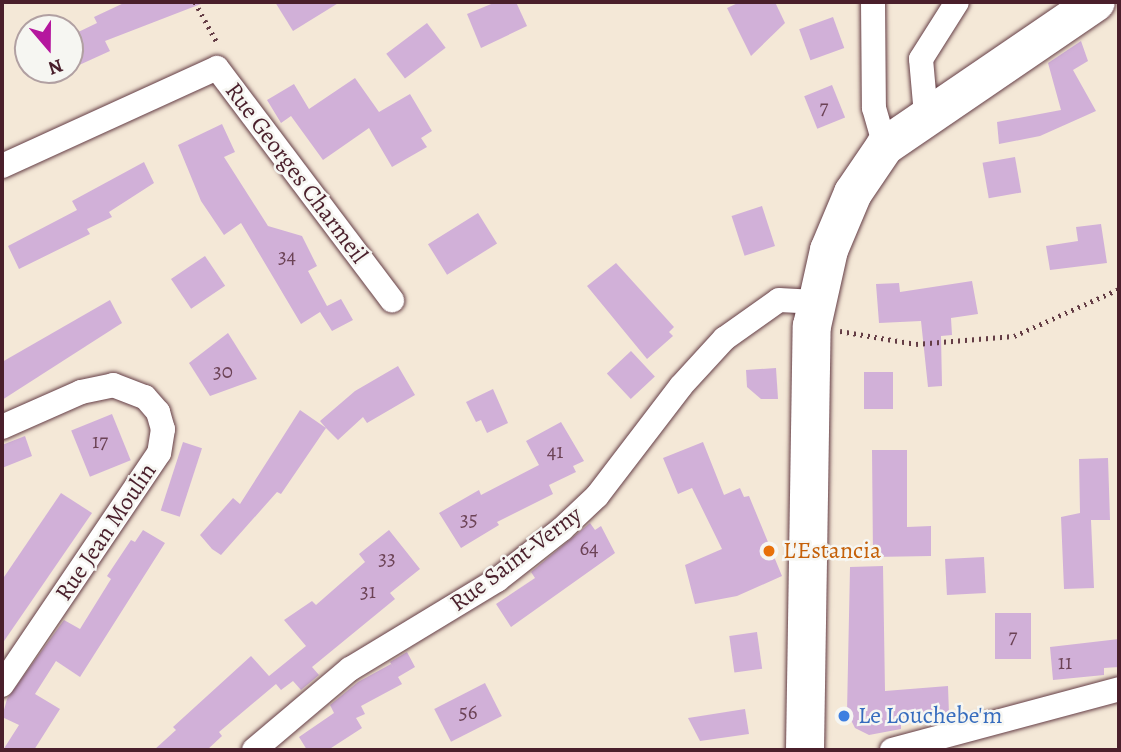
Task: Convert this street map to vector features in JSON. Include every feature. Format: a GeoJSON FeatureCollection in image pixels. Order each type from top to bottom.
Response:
{"type":"FeatureCollection","features":[{"type":"Feature","properties":{"kind":"main road"},"geometry":{"type":"LineString","coordinates":[[805,750],[813,314],[853,193],[885,146],[926,115],[1096,2]]}},
{"type":"Feature","properties":{"kind":"street"},"geometry":{"type":"LineString","coordinates":[[873,2],[874,108],[885,146]]}},
{"type":"Feature","properties":{"kind":"street"},"geometry":{"type":"LineString","coordinates":[[926,115],[920,59],[957,2]]}},
{"type":"Feature","properties":{"kind":"street","name":"Rue Georges Charmeil"},"geometry":{"type":"LineString","coordinates":[[2,166],[217,68],[392,300]]}},
{"type":"Feature","properties":{"kind":"street","name":"Rue Saint-Verny"},"geometry":{"type":"LineString","coordinates":[[254,750],[350,669],[497,580],[562,529],[597,496],[687,378],[724,339],[779,300],[813,314]]}},
{"type":"Feature","properties":{"kind":"street","name":"Rue Jean Moulin"},"geometry":{"type":"LineString","coordinates":[[2,427],[81,392],[113,385],[145,397],[158,412],[163,429],[159,453],[2,685]]}},
{"type":"Feature","properties":{"kind":"street"},"geometry":{"type":"LineString","coordinates":[[892,750],[1119,689]]}},
{"type":"Feature","properties":{"kind":"path"},"geometry":{"type":"LineString","coordinates":[[195,2],[220,50],[217,68]]}},
{"type":"Feature","properties":{"kind":"path"},"geometry":{"type":"LineString","coordinates":[[813,314],[916,344],[967,343],[1039,328],[1067,310],[1119,289]]}},
{"type":"Feature","properties":{"kind":"building"},"geometry":{"type":"Polygon","coordinates":[[[126,2],[206,2],[105,41],[110,51],[84,63],[84,29],[97,23],[94,17],[126,2]]]}},
{"type":"Feature","properties":{"kind":"building"},"geometry":{"type":"Polygon","coordinates":[[[275,2],[340,2],[293,31],[275,2]]]}},
{"type":"Feature","properties":{"kind":"building"},"geometry":{"type":"Polygon","coordinates":[[[496,2],[516,2],[527,26],[481,48],[467,14],[496,2]]]}},
{"type":"Feature","properties":{"kind":"building"},"geometry":{"type":"Polygon","coordinates":[[[740,2],[775,2],[785,23],[751,56],[727,8],[740,2]]]}},
{"type":"Feature","properties":{"kind":"building"},"geometry":{"type":"Polygon","coordinates":[[[833,17],[844,48],[810,60],[799,29],[833,17]]]}},
{"type":"Feature","properties":{"kind":"building"},"geometry":{"type":"Polygon","coordinates":[[[427,23],[446,48],[405,78],[386,54],[427,23]]]}},
{"type":"Feature","properties":{"kind":"building"},"geometry":{"type":"Polygon","coordinates":[[[1081,41],[1088,61],[1073,70],[1096,111],[1040,136],[999,144],[997,122],[1061,110],[1048,63],[1081,41]]]}},
{"type":"Feature","properties":{"kind":"building"},"geometry":{"type":"Polygon","coordinates":[[[355,78],[379,112],[410,94],[432,131],[421,138],[427,147],[392,167],[369,128],[323,160],[291,116],[281,123],[267,100],[294,84],[309,109],[355,78]]]}},
{"type":"Feature","properties":{"kind":"building"},"geometry":{"type":"Polygon","coordinates":[[[832,85],[845,117],[817,129],[804,96],[832,85]]]}},
{"type":"Feature","properties":{"kind":"building"},"geometry":{"type":"Polygon","coordinates":[[[222,124],[235,152],[224,157],[268,226],[302,236],[317,266],[308,271],[327,306],[341,299],[353,320],[332,331],[320,312],[301,324],[241,223],[224,235],[201,201],[178,145],[222,124]]]}},
{"type":"Feature","properties":{"kind":"building"},"geometry":{"type":"Polygon","coordinates":[[[1015,157],[1021,192],[989,198],[983,163],[1015,157]]]}},
{"type":"Feature","properties":{"kind":"building"},"geometry":{"type":"Polygon","coordinates":[[[144,162],[154,183],[109,212],[112,217],[87,229],[90,234],[19,269],[8,246],[77,210],[72,201],[144,162]]]}},
{"type":"Feature","properties":{"kind":"building"},"geometry":{"type":"Polygon","coordinates":[[[762,206],[775,246],[745,256],[732,216],[762,206]]]}},
{"type":"Feature","properties":{"kind":"building"},"geometry":{"type":"Polygon","coordinates":[[[478,213],[497,244],[447,275],[428,244],[478,213]]]}},
{"type":"Feature","properties":{"kind":"building"},"geometry":{"type":"Polygon","coordinates":[[[1101,224],[1107,263],[1050,270],[1046,246],[1078,241],[1076,227],[1101,224]]]}},
{"type":"Feature","properties":{"kind":"building"},"geometry":{"type":"Polygon","coordinates":[[[205,256],[225,286],[191,309],[171,279],[205,256]]]}},
{"type":"Feature","properties":{"kind":"building"},"geometry":{"type":"Polygon","coordinates":[[[616,263],[674,327],[669,332],[673,336],[647,359],[587,286],[616,263]]]}},
{"type":"Feature","properties":{"kind":"building"},"geometry":{"type":"Polygon","coordinates":[[[972,281],[978,314],[951,318],[952,335],[941,336],[942,386],[928,387],[921,321],[879,323],[876,284],[899,283],[900,292],[972,281]]]}},
{"type":"Feature","properties":{"kind":"building"},"geometry":{"type":"Polygon","coordinates":[[[110,300],[122,323],[2,400],[2,362],[110,300]]]}},
{"type":"Feature","properties":{"kind":"building"},"geometry":{"type":"Polygon","coordinates":[[[228,333],[257,379],[210,396],[189,363],[228,333]]]}},
{"type":"Feature","properties":{"kind":"building"},"geometry":{"type":"Polygon","coordinates":[[[631,351],[655,377],[631,399],[607,374],[631,351]]]}},
{"type":"Feature","properties":{"kind":"building"},"geometry":{"type":"Polygon","coordinates":[[[398,366],[415,395],[367,423],[363,417],[338,440],[320,421],[355,391],[398,366]]]}},
{"type":"Feature","properties":{"kind":"building"},"geometry":{"type":"Polygon","coordinates":[[[776,368],[778,399],[761,399],[747,387],[746,370],[776,368]]]}},
{"type":"Feature","properties":{"kind":"building"},"geometry":{"type":"Polygon","coordinates":[[[864,372],[893,372],[893,409],[864,409],[864,372]]]}},
{"type":"Feature","properties":{"kind":"building"},"geometry":{"type":"Polygon","coordinates":[[[493,389],[508,423],[487,433],[481,420],[476,422],[466,402],[493,389]]]}},
{"type":"Feature","properties":{"kind":"building"},"geometry":{"type":"Polygon","coordinates":[[[300,410],[326,428],[281,494],[277,492],[221,555],[212,549],[200,535],[233,498],[240,504],[300,410]]]}},
{"type":"Feature","properties":{"kind":"building"},"geometry":{"type":"Polygon","coordinates":[[[112,414],[131,460],[90,477],[71,430],[112,414]]]}},
{"type":"Feature","properties":{"kind":"building"},"geometry":{"type":"Polygon","coordinates":[[[561,422],[584,461],[573,466],[576,472],[549,485],[553,494],[497,522],[499,525],[461,548],[439,513],[479,490],[481,495],[539,465],[526,441],[561,422]]]}},
{"type":"Feature","properties":{"kind":"building"},"geometry":{"type":"Polygon","coordinates":[[[25,436],[32,456],[2,468],[2,445],[25,436]]]}},
{"type":"Feature","properties":{"kind":"building"},"geometry":{"type":"Polygon","coordinates":[[[183,442],[202,448],[180,517],[161,510],[183,442]]]}},
{"type":"Feature","properties":{"kind":"building"},"geometry":{"type":"Polygon","coordinates":[[[703,442],[724,495],[740,488],[744,497],[749,496],[782,576],[737,596],[695,604],[685,565],[722,549],[692,488],[678,494],[663,458],[703,442]]]}},
{"type":"Feature","properties":{"kind":"building"},"geometry":{"type":"Polygon","coordinates":[[[872,450],[907,450],[907,527],[931,526],[931,556],[873,557],[872,450]]]}},
{"type":"Feature","properties":{"kind":"building"},"geometry":{"type":"Polygon","coordinates":[[[1108,458],[1110,520],[1091,520],[1094,588],[1064,589],[1061,517],[1080,513],[1079,459],[1108,458]]]}},
{"type":"Feature","properties":{"kind":"building"},"geometry":{"type":"Polygon","coordinates":[[[61,493],[92,513],[2,644],[2,580],[61,493]]]}},
{"type":"Feature","properties":{"kind":"building"},"geometry":{"type":"Polygon","coordinates":[[[590,523],[595,530],[601,526],[615,553],[511,627],[496,604],[535,578],[531,572],[590,523]]]}},
{"type":"Feature","properties":{"kind":"building"},"geometry":{"type":"Polygon","coordinates":[[[143,530],[165,543],[80,677],[56,661],[35,694],[60,709],[34,750],[3,750],[19,725],[2,717],[7,699],[64,620],[80,629],[111,579],[107,576],[131,540],[135,542],[143,530]]]}},
{"type":"Feature","properties":{"kind":"building"},"geometry":{"type":"Polygon","coordinates":[[[389,530],[420,569],[390,593],[395,599],[312,667],[319,675],[301,690],[293,681],[281,690],[276,684],[219,732],[222,736],[207,750],[154,750],[176,730],[173,727],[251,656],[269,676],[306,646],[284,620],[312,601],[316,605],[365,562],[359,554],[389,530]]]}},
{"type":"Feature","properties":{"kind":"building"},"geometry":{"type":"Polygon","coordinates":[[[984,557],[986,593],[947,595],[945,559],[984,557]]]}},
{"type":"Feature","properties":{"kind":"building"},"geometry":{"type":"Polygon","coordinates":[[[883,566],[885,691],[948,686],[949,714],[901,717],[901,729],[869,735],[855,728],[847,712],[850,567],[883,566]]]}},
{"type":"Feature","properties":{"kind":"building"},"geometry":{"type":"Polygon","coordinates":[[[995,613],[1031,613],[1031,659],[995,659],[995,613]]]}},
{"type":"Feature","properties":{"kind":"building"},"geometry":{"type":"Polygon","coordinates":[[[757,632],[762,669],[734,673],[729,636],[757,632]]]}},
{"type":"Feature","properties":{"kind":"building"},"geometry":{"type":"Polygon","coordinates":[[[1119,639],[1119,667],[1104,668],[1104,675],[1053,680],[1050,647],[1119,639]]]}},
{"type":"Feature","properties":{"kind":"building"},"geometry":{"type":"Polygon","coordinates":[[[407,652],[415,667],[398,677],[402,684],[361,706],[365,714],[356,718],[362,728],[328,750],[307,750],[299,737],[334,713],[330,705],[358,682],[391,664],[394,669],[390,662],[407,652]]]}},
{"type":"Feature","properties":{"kind":"building"},"geometry":{"type":"Polygon","coordinates":[[[485,683],[502,716],[451,742],[434,709],[485,683]]]}},
{"type":"Feature","properties":{"kind":"building"},"geometry":{"type":"Polygon","coordinates":[[[745,709],[749,734],[700,741],[688,718],[745,709]]]}},
{"type":"Feature","properties":{"kind":"place","name":"L'Estancia"},"geometry":{"type":"Point","coordinates":[769,551]}},
{"type":"Feature","properties":{"kind":"place","name":"Le Louchebe'm"},"geometry":{"type":"Point","coordinates":[844,716]}}]}
